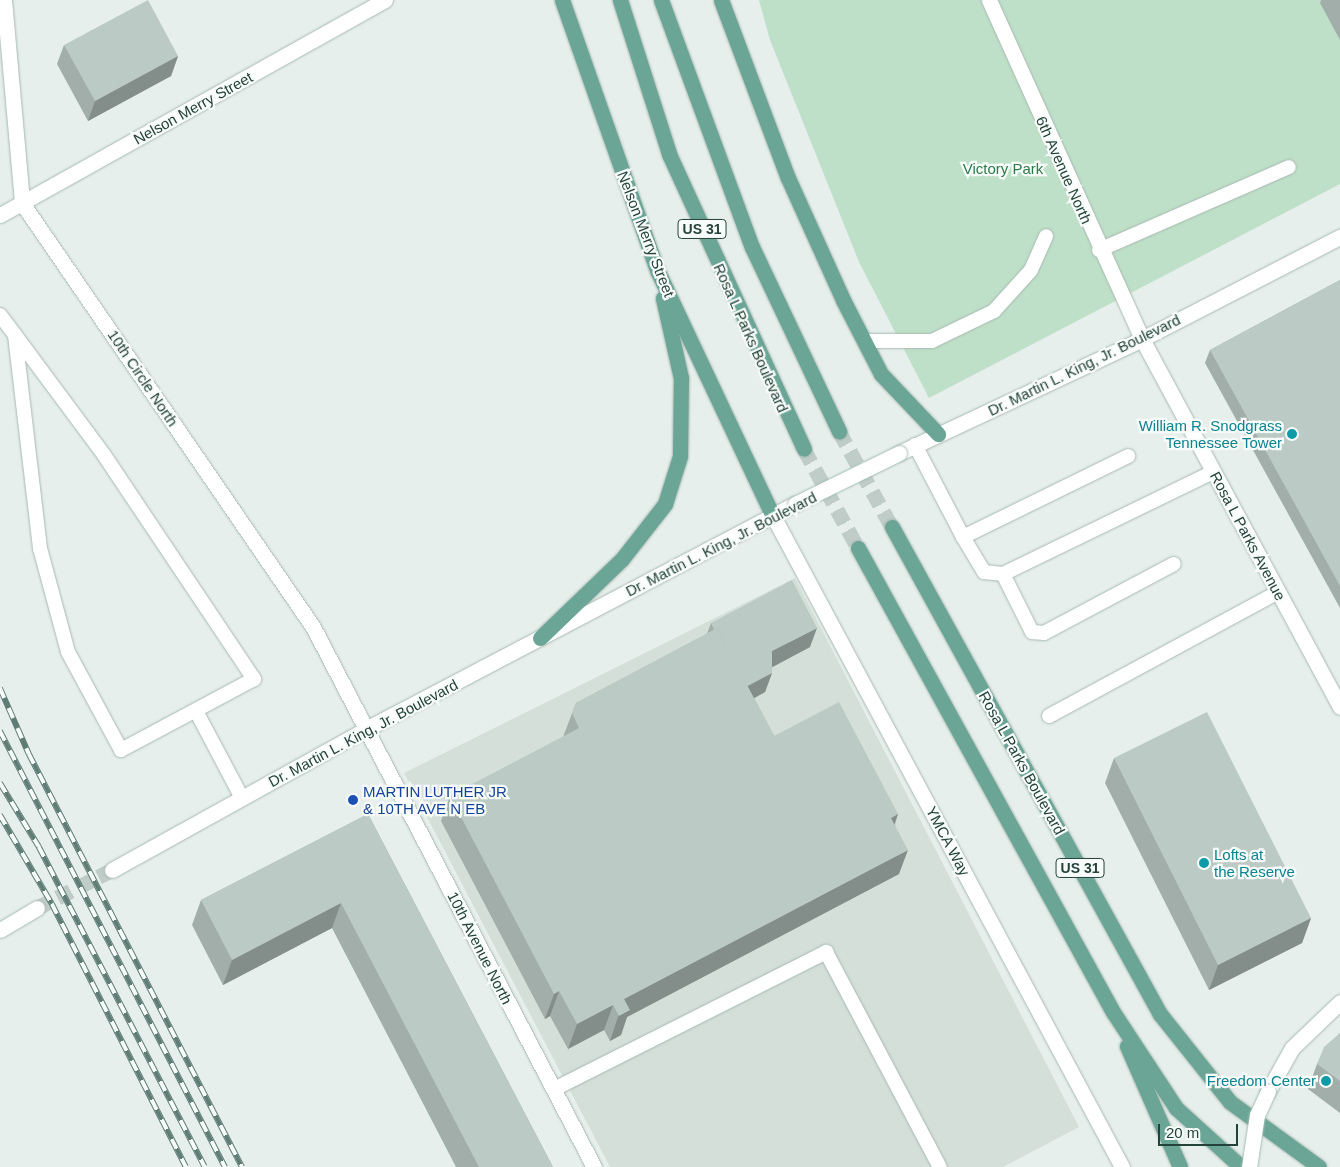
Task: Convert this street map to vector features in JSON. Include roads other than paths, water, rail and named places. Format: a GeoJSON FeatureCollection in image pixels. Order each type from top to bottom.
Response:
{"type":"FeatureCollection","features":[{"type":"Feature","properties":{"kind":"main road","name":"Nelson Merry Street"},"geometry":{"type":"LineString","coordinates":[[562,0],[658,272],[773,516]]}},
{"type":"Feature","properties":{"kind":"main road","name":"Rosa L Parks Boulevard"},"geometry":{"type":"LineString","coordinates":[[620,0],[669,154],[804,449]]}},
{"type":"Feature","properties":{"kind":"main road","name":"US 31"},"geometry":{"type":"LineString","coordinates":[[660,0],[752,247],[839,431]]}},
{"type":"Feature","properties":{"kind":"main road"},"geometry":{"type":"LineString","coordinates":[[721,0],[788,178],[864,341],[893,389],[938,434]]}},
{"type":"Feature","properties":{"kind":"main road"},"geometry":{"type":"LineString","coordinates":[[540,638],[622,559],[666,504],[680,456],[681,378],[658,272]]}},
{"type":"Feature","properties":{"kind":"main road","name":"Rosa L Parks Boulevard"},"geometry":{"type":"LineString","coordinates":[[892,528],[1160,1014],[1230,1102],[1319,1167]]}},
{"type":"Feature","properties":{"kind":"main road","name":"US 31"},"geometry":{"type":"LineString","coordinates":[[858,548],[1113,1012],[1176,1108],[1241,1167]]}},
{"type":"Feature","properties":{"kind":"main road"},"geometry":{"type":"LineString","coordinates":[[1113,1012],[1180,1167]]}},
{"type":"Feature","properties":{"kind":"street","name":"10th Circle North"},"geometry":{"type":"LineString","coordinates":[[4,0],[22,203],[313,627],[368,728]]}},
{"type":"Feature","properties":{"kind":"street","name":"Nelson Merry Street"},"geometry":{"type":"LineString","coordinates":[[0,215],[385,0]]}},
{"type":"Feature","properties":{"kind":"street","name":"6th Avenue North"},"geometry":{"type":"LineString","coordinates":[[989,0],[1099,250],[1142,339]]}},
{"type":"Feature","properties":{"kind":"street","name":"Dr. Martin L. King, Jr. Boulevard"},"geometry":{"type":"LineString","coordinates":[[112,870],[368,728],[795,504],[938,434],[1142,339],[1340,237]]}},
{"type":"Feature","properties":{"kind":"street","name":"Rosa L Parks Avenue"},"geometry":{"type":"LineString","coordinates":[[1142,339],[1340,707]]}},
{"type":"Feature","properties":{"kind":"street","name":"YMCA Way"},"geometry":{"type":"LineString","coordinates":[[773,516],[1122,1167]]}},
{"type":"Feature","properties":{"kind":"street","name":"10th Avenue North"},"geometry":{"type":"LineString","coordinates":[[368,728],[594,1167]]}},
{"type":"Feature","properties":{"kind":"street"},"geometry":{"type":"LineString","coordinates":[[0,930],[37,908]]}},
{"type":"Feature","properties":{"kind":"street"},"geometry":{"type":"LineString","coordinates":[[1249,1167],[1257,1115],[1268,1091],[1292,1048],[1340,1002]]}},
{"type":"Feature","properties":{"kind":"lane"},"geometry":{"type":"LineString","coordinates":[[1099,250],[1289,167]]}},
{"type":"Feature","properties":{"kind":"lane"},"geometry":{"type":"LineString","coordinates":[[864,341],[932,341],[994,311],[1031,270],[1046,236]]}},
{"type":"Feature","properties":{"kind":"lane"},"geometry":{"type":"LineString","coordinates":[[0,315],[15,335],[104,455],[254,679],[120,750],[68,652],[40,548],[15,335]]}},
{"type":"Feature","properties":{"kind":"lane"},"geometry":{"type":"LineString","coordinates":[[915,445],[963,537],[984,572],[1003,574],[1213,472]]}},
{"type":"Feature","properties":{"kind":"lane"},"geometry":{"type":"LineString","coordinates":[[963,537],[1128,456]]}},
{"type":"Feature","properties":{"kind":"lane"},"geometry":{"type":"LineString","coordinates":[[1003,574],[1032,632],[1044,633],[1174,564]]}},
{"type":"Feature","properties":{"kind":"lane"},"geometry":{"type":"LineString","coordinates":[[1049,716],[1278,592]]}},
{"type":"Feature","properties":{"kind":"lane"},"geometry":{"type":"LineString","coordinates":[[196,711],[242,798]]}},
{"type":"Feature","properties":{"kind":"lane"},"geometry":{"type":"LineString","coordinates":[[554,1089],[826,952],[940,1167]]}},
{"type":"Feature","properties":{"kind":"tunnel"},"geometry":{"type":"LineString","coordinates":[[839,431],[892,527]]}},
{"type":"Feature","properties":{"kind":"tunnel"},"geometry":{"type":"LineString","coordinates":[[804,449],[858,548]]}},
{"type":"Feature","properties":{"kind":"tunnel"},"geometry":{"type":"LineString","coordinates":[[37,908],[112,870]]}},
{"type":"Feature","properties":{"kind":"railway"},"geometry":{"type":"LineString","coordinates":[[0,688],[29,754],[242,1167]]}},
{"type":"Feature","properties":{"kind":"railway"},"geometry":{"type":"LineString","coordinates":[[0,731],[225,1167]]}},
{"type":"Feature","properties":{"kind":"railway"},"geometry":{"type":"LineString","coordinates":[[0,783],[39,847],[205,1167]]}},
{"type":"Feature","properties":{"kind":"railway"},"geometry":{"type":"LineString","coordinates":[[0,815],[52,904],[186,1167]]}},
{"type":"Feature","properties":{"kind":"place","name":"William R. Snodgrass Tennessee Tower"},"geometry":{"type":"Point","coordinates":[1292,434]}},
{"type":"Feature","properties":{"kind":"place","name":"MARTIN LUTHER JR & 10TH AVE N EB"},"geometry":{"type":"Point","coordinates":[353,800]}},
{"type":"Feature","properties":{"kind":"place","name":"Lofts at the Reserve"},"geometry":{"type":"Point","coordinates":[1204,863]}},
{"type":"Feature","properties":{"kind":"place","name":"Freedom Center"},"geometry":{"type":"Point","coordinates":[1326,1081]}},
{"type":"Feature","properties":{"kind":"park label","name":"Victory Park"},"geometry":{"type":"Point","coordinates":[1003,169]}}]}
